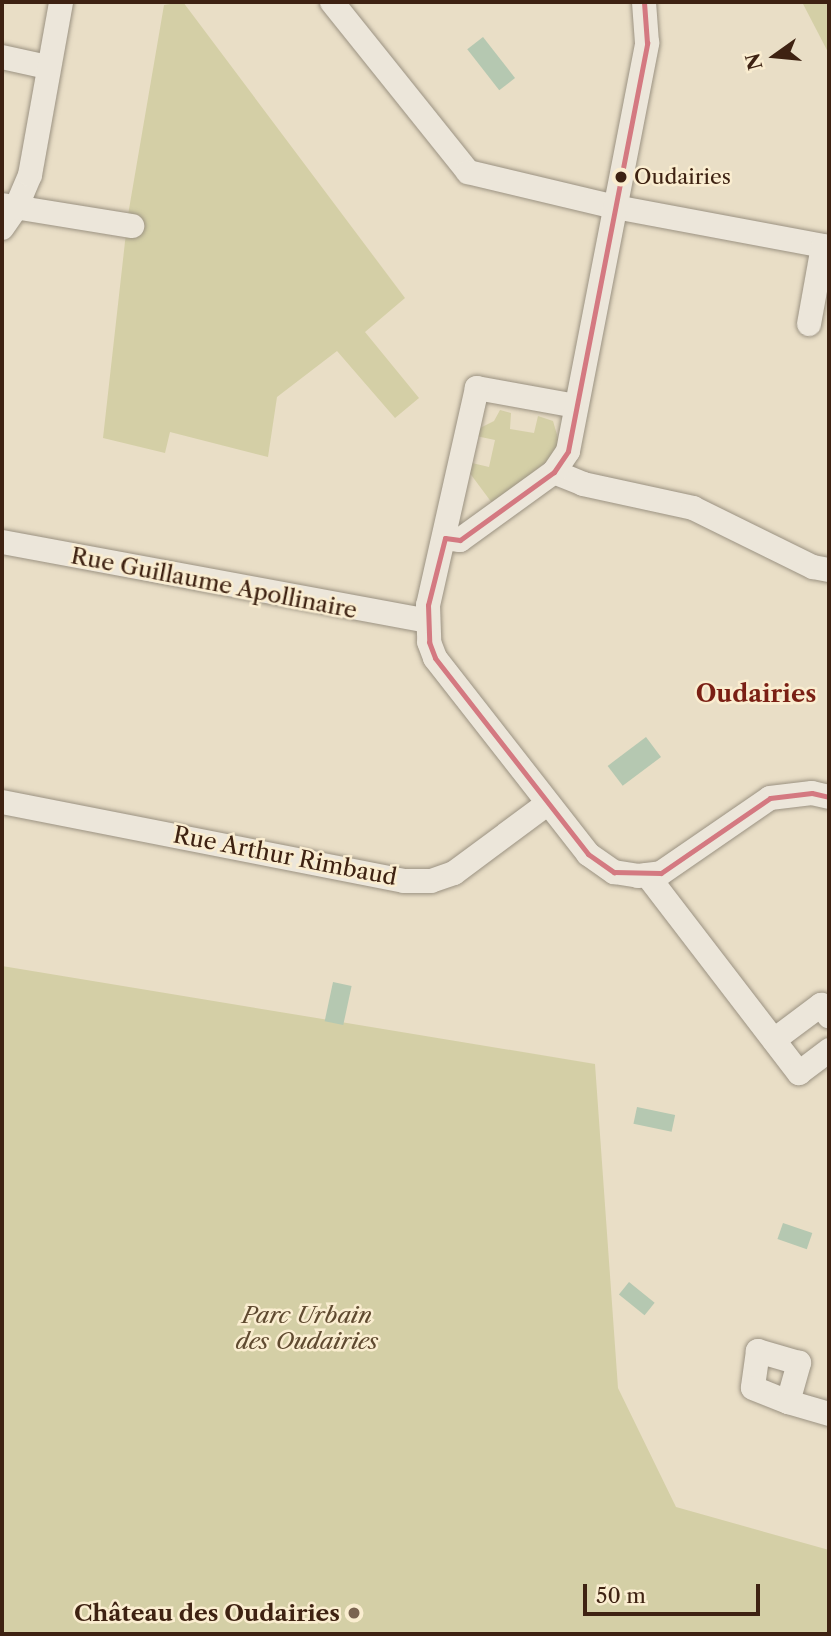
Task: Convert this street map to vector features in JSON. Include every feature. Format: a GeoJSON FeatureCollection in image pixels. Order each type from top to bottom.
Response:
{"type":"FeatureCollection","features":[{"type":"Feature","properties":{"kind":"street"},"geometry":{"type":"LineString","coordinates":[[61,2],[47,66],[30,176],[7,214],[132,226]]}},
{"type":"Feature","properties":{"kind":"street"},"geometry":{"type":"LineString","coordinates":[[332,2],[468,172],[615,207],[826,247],[809,324]]}},
{"type":"Feature","properties":{"kind":"street"},"geometry":{"type":"LineString","coordinates":[[445,538],[460,540],[554,472],[568,451],[647,44],[644,2]]}},
{"type":"Feature","properties":{"kind":"street"},"geometry":{"type":"LineString","coordinates":[[2,57],[47,66]]}},
{"type":"Feature","properties":{"kind":"street"},"geometry":{"type":"LineString","coordinates":[[576,406],[477,388],[427,621],[435,658],[588,854],[614,872],[646,875],[662,873],[771,798],[812,793],[829,797]]}},
{"type":"Feature","properties":{"kind":"street"},"geometry":{"type":"LineString","coordinates":[[554,472],[583,484],[693,508],[813,567],[829,570]]}},
{"type":"Feature","properties":{"kind":"street","name":"Rue Guillaume Apollinaire"},"geometry":{"type":"LineString","coordinates":[[2,542],[427,621]]}},
{"type":"Feature","properties":{"kind":"street","name":"Rue Arthur Rimbaud"},"geometry":{"type":"LineString","coordinates":[[2,802],[404,881],[431,881],[454,873],[547,804]]}},
{"type":"Feature","properties":{"kind":"street"},"geometry":{"type":"LineString","coordinates":[[646,875],[799,1073],[829,1050]]}},
{"type":"Feature","properties":{"kind":"street"},"geometry":{"type":"LineString","coordinates":[[774,1040],[821,1005],[829,1016]]}},
{"type":"Feature","properties":{"kind":"street"},"geometry":{"type":"LineString","coordinates":[[788,1402],[829,1414]]}},
{"type":"Feature","properties":{"kind":"green space"},"geometry":{"type":"Polygon","coordinates":[[[183,2],[405,298],[365,332],[419,398],[395,418],[337,351],[277,397],[268,457],[170,432],[165,453],[103,438],[128,215],[164,5],[183,2]]]}},
{"type":"Feature","properties":{"kind":"green space"},"geometry":{"type":"Polygon","coordinates":[[[802,2],[829,2],[829,54],[802,2]]]}},
{"type":"Feature","properties":{"kind":"green space"},"geometry":{"type":"Polygon","coordinates":[[[500,410],[511,413],[510,429],[534,433],[538,416],[553,421],[560,445],[553,457],[492,503],[469,472],[472,463],[489,467],[495,440],[476,436],[478,429],[494,421],[500,410]]]}},
{"type":"Feature","properties":{"kind":"green space","name":"Parc Urbain des Oudairies"},"geometry":{"type":"Polygon","coordinates":[[[2,966],[595,1064],[618,1388],[676,1507],[829,1550],[829,1634],[2,1634],[2,966]]]}},
{"type":"Feature","properties":{"kind":"shaded area"},"geometry":{"type":"Polygon","coordinates":[[[483,37],[515,78],[499,90],[467,49],[483,37]]]}},
{"type":"Feature","properties":{"kind":"shaded area"},"geometry":{"type":"Polygon","coordinates":[[[646,737],[661,757],[623,786],[608,766],[646,737]]]}},
{"type":"Feature","properties":{"kind":"shaded area"},"geometry":{"type":"Polygon","coordinates":[[[333,982],[352,986],[343,1025],[325,1021],[333,982]]]}},
{"type":"Feature","properties":{"kind":"shaded area"},"geometry":{"type":"Polygon","coordinates":[[[637,1107],[675,1115],[672,1132],[633,1124],[637,1107]]]}},
{"type":"Feature","properties":{"kind":"shaded area"},"geometry":{"type":"Polygon","coordinates":[[[783,1223],[812,1233],[807,1249],[777,1239],[783,1223]]]}},
{"type":"Feature","properties":{"kind":"shaded area"},"geometry":{"type":"Polygon","coordinates":[[[629,1282],[655,1303],[645,1315],[619,1294],[629,1282]]]}},
{"type":"Feature","properties":{"kind":"transit line"},"geometry":{"type":"LineString","coordinates":[[445,538],[460,540],[554,472],[568,451],[647,43],[644,2]]}},
{"type":"Feature","properties":{"kind":"transit line"},"geometry":{"type":"LineString","coordinates":[[445,538],[428,605],[429,642],[435,658],[588,854],[614,872],[661,873],[770,798],[812,793],[829,797]]}},
{"type":"Feature","properties":{"kind":"place","name":"Oudairies"},"geometry":{"type":"Point","coordinates":[621,177]}},
{"type":"Feature","properties":{"kind":"place","name":"Château des Oudairies"},"geometry":{"type":"Point","coordinates":[354,1613]}},
{"type":"Feature","properties":{"kind":"district","name":"Oudairies"},"geometry":{"type":"Point","coordinates":[756,694]}}]}
